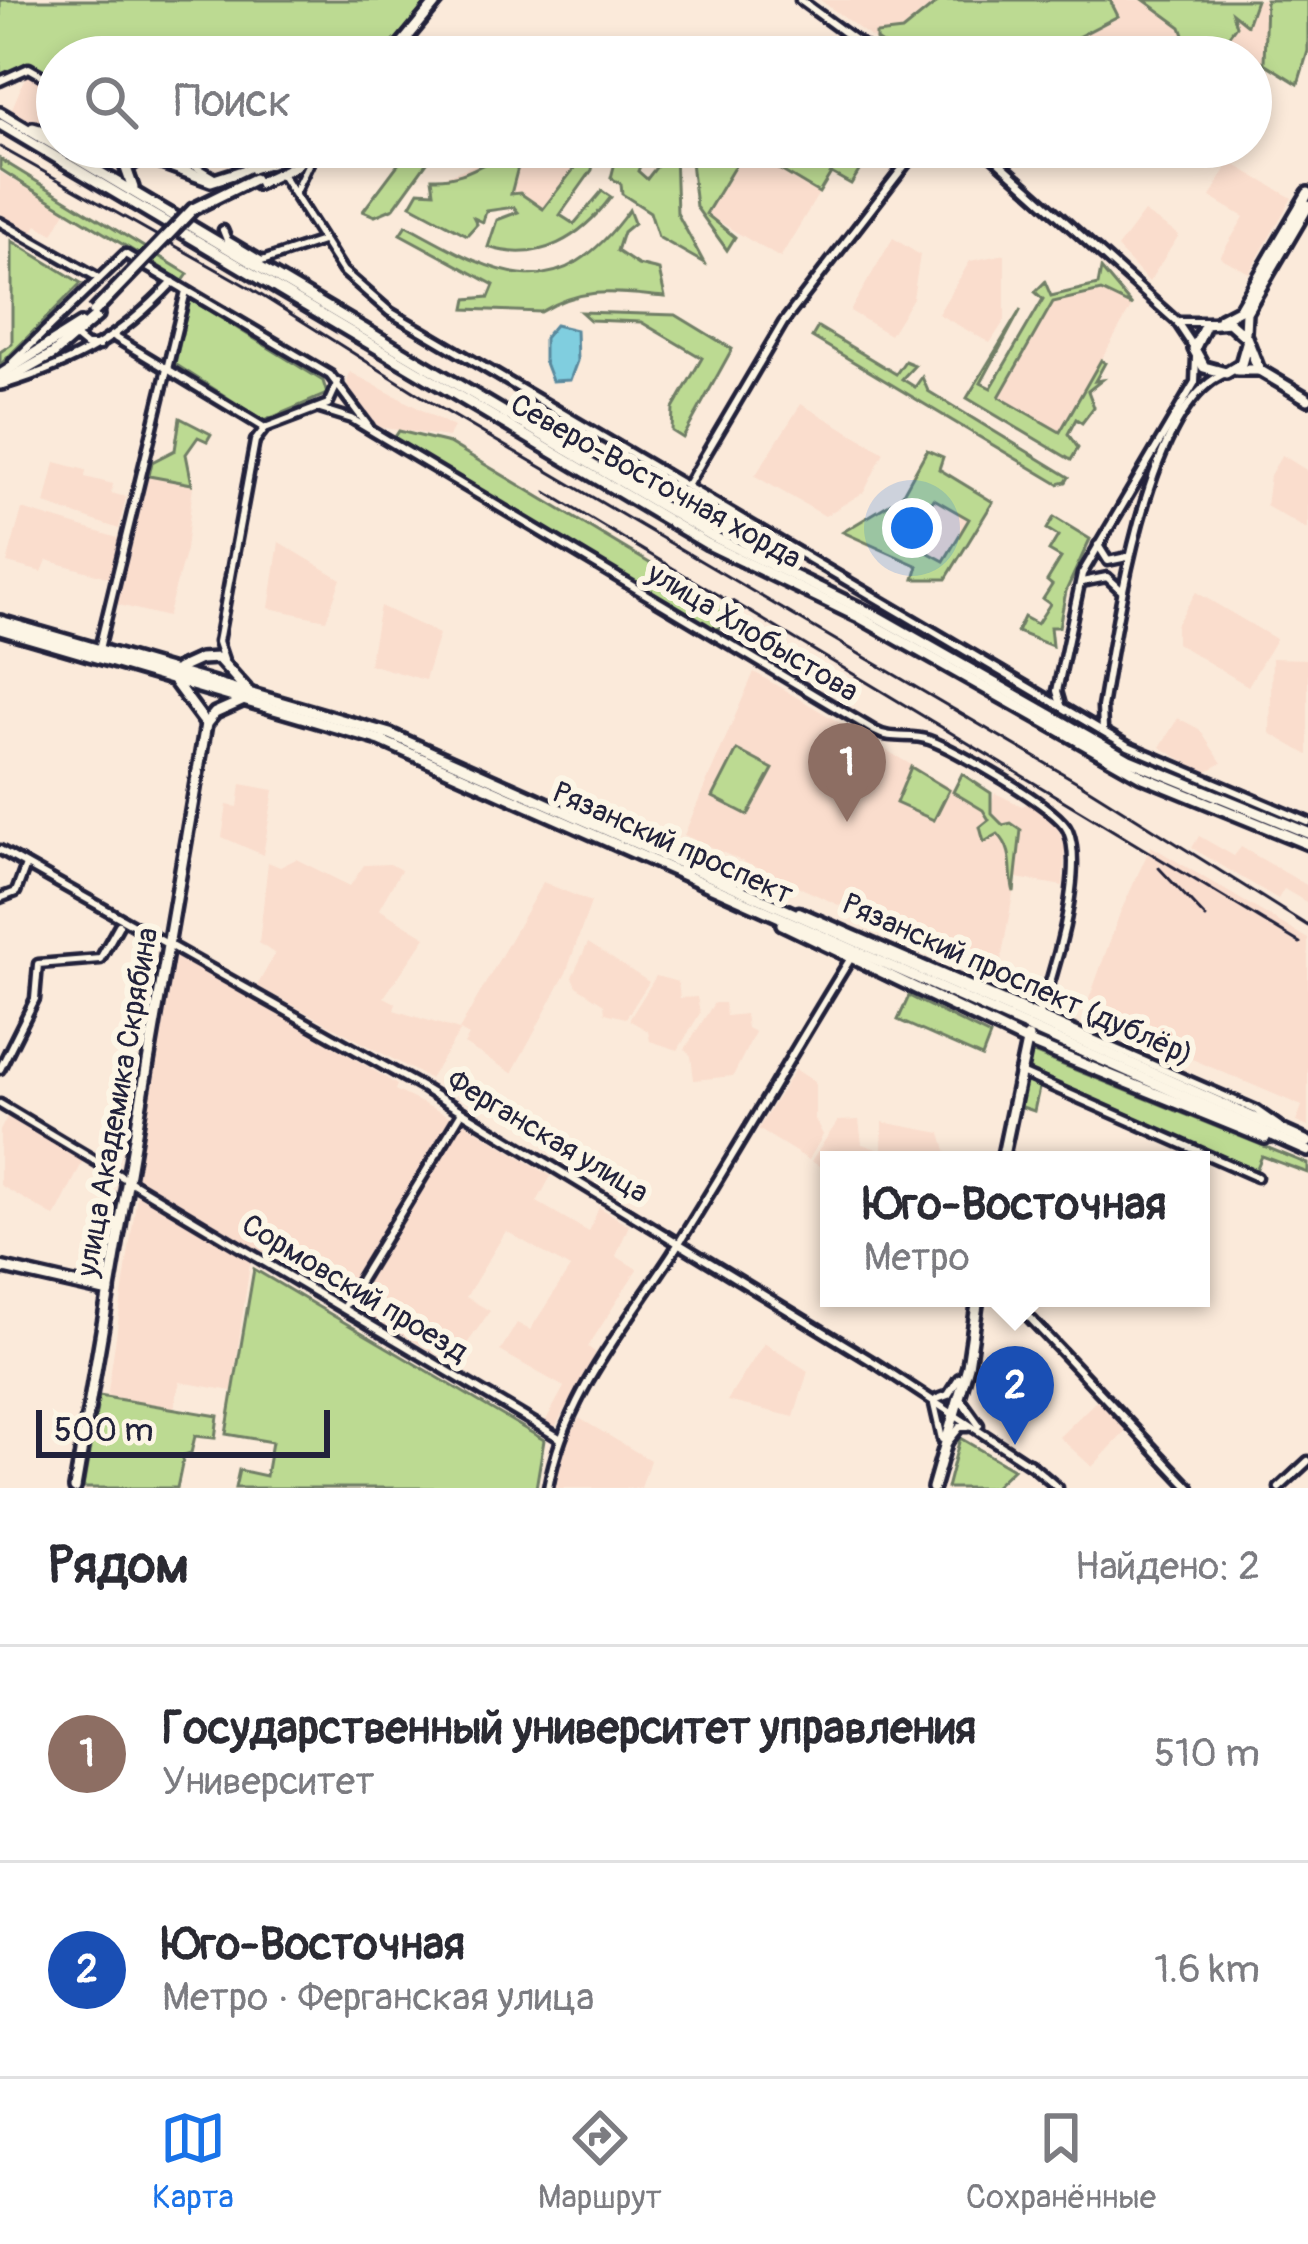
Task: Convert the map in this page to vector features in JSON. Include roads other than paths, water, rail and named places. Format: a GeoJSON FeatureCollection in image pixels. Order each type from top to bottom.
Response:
{"type":"FeatureCollection","features":[{"type":"Feature","properties":{"kind":"main road"},"geometry":{"type":"LineString","coordinates":[[408,36],[438,0]]}},
{"type":"Feature","properties":{"kind":"main road"},"geometry":{"type":"LineString","coordinates":[[3,118],[36,128]]}},
{"type":"Feature","properties":{"kind":"main road","name":"Северо-Восточная хорда"},"geometry":{"type":"LineString","coordinates":[[3,118],[36,137]]}},
{"type":"Feature","properties":{"kind":"main road","name":"Северо-Восточная хорда"},"geometry":{"type":"LineString","coordinates":[[3,118],[36,138]]}},
{"type":"Feature","properties":{"kind":"main road","name":"Северо-Восточная хорда"},"geometry":{"type":"LineString","coordinates":[[86,168],[690,534],[891,634],[1126,769],[1308,844]]}},
{"type":"Feature","properties":{"kind":"main road","name":"Северо-Восточная хорда"},"geometry":{"type":"LineString","coordinates":[[91,168],[712,536],[889,623],[1129,760],[1308,833]]}},
{"type":"Feature","properties":{"kind":"main road"},"geometry":{"type":"LineString","coordinates":[[126,168],[128,183],[141,196]]}},
{"type":"Feature","properties":{"kind":"main road"},"geometry":{"type":"LineString","coordinates":[[181,168],[219,181],[278,169]]}},
{"type":"Feature","properties":{"kind":"main road"},"geometry":{"type":"LineString","coordinates":[[0,380],[77,332],[194,209],[278,169]]}},
{"type":"Feature","properties":{"kind":"main road"},"geometry":{"type":"LineString","coordinates":[[1307,199],[1240,309],[1197,334],[1195,352],[1204,367],[1229,372],[1259,370],[1308,399]]}},
{"type":"Feature","properties":{"kind":"main road"},"geometry":{"type":"LineString","coordinates":[[1229,372],[1245,358],[1247,309],[1307,199]]}},
{"type":"Feature","properties":{"kind":"main road"},"geometry":{"type":"LineString","coordinates":[[1213,321],[1236,325],[1259,370]]}},
{"type":"Feature","properties":{"kind":"main road","name":"Рязанский проспект"},"geometry":{"type":"LineString","coordinates":[[0,625],[179,676]]}},
{"type":"Feature","properties":{"kind":"main road","name":"Рязанский проспект"},"geometry":{"type":"LineString","coordinates":[[0,625],[390,734],[1308,1146]]}},
{"type":"Feature","properties":{"kind":"main road"},"geometry":{"type":"LineString","coordinates":[[195,706],[223,708],[249,696],[235,673],[225,662],[198,660],[179,676],[186,697],[206,724],[223,708],[236,692],[235,673]]}},
{"type":"Feature","properties":{"kind":"main road","name":"Рязанский проспект"},"geometry":{"type":"LineString","coordinates":[[249,696],[417,755],[747,903],[1036,1021]]}},
{"type":"Feature","properties":{"kind":"main road","name":"улица Академика Скрябина"},"geometry":{"type":"LineString","coordinates":[[75,1488],[206,724]]}},
{"type":"Feature","properties":{"kind":"main road","name":"Рязанский проспект (дублёр)"},"geometry":{"type":"LineString","coordinates":[[747,903],[849,961],[1026,1041],[1230,1128],[1290,1139]]}},
{"type":"Feature","properties":{"kind":"main road"},"geometry":{"type":"LineString","coordinates":[[1004,1151],[1017,1070],[1036,1021]]}},
{"type":"Feature","properties":{"kind":"main road"},"geometry":{"type":"LineString","coordinates":[[0,1267],[109,1292]]}},
{"type":"Feature","properties":{"kind":"main road"},"geometry":{"type":"LineString","coordinates":[[953,1411],[961,1394],[977,1307]]}},
{"type":"Feature","properties":{"kind":"main road"},"geometry":{"type":"LineString","coordinates":[[932,1488],[970,1344]]}},
{"type":"Feature","properties":{"kind":"street"},"geometry":{"type":"LineString","coordinates":[[800,0],[849,36]]}},
{"type":"Feature","properties":{"kind":"street"},"geometry":{"type":"LineString","coordinates":[[0,81],[29,68],[36,72]]}},
{"type":"Feature","properties":{"kind":"street"},"geometry":{"type":"LineString","coordinates":[[197,168],[219,181]]}},
{"type":"Feature","properties":{"kind":"street"},"geometry":{"type":"LineString","coordinates":[[297,201],[296,184],[304,168]]}},
{"type":"Feature","properties":{"kind":"street"},"geometry":{"type":"LineString","coordinates":[[687,486],[789,314],[904,168]]}},
{"type":"Feature","properties":{"kind":"street"},"geometry":{"type":"LineString","coordinates":[[1005,168],[1177,322],[1195,352],[1196,382],[1098,541],[1078,586],[1057,691],[1063,708]]}},
{"type":"Feature","properties":{"kind":"street"},"geometry":{"type":"LineString","coordinates":[[278,169],[356,286],[390,313],[1104,732],[1189,775],[1308,822]]}},
{"type":"Feature","properties":{"kind":"street"},"geometry":{"type":"LineString","coordinates":[[255,182],[274,182],[290,190]]}},
{"type":"Feature","properties":{"kind":"street"},"geometry":{"type":"LineString","coordinates":[[0,222],[97,277]]}},
{"type":"Feature","properties":{"kind":"street"},"geometry":{"type":"LineString","coordinates":[[223,230],[227,240],[262,261],[322,241]]}},
{"type":"Feature","properties":{"kind":"street"},"geometry":{"type":"LineString","coordinates":[[0,380],[97,277],[125,254],[338,382],[334,398],[320,409],[265,428],[255,441],[218,642],[225,662]]}},
{"type":"Feature","properties":{"kind":"street"},"geometry":{"type":"LineString","coordinates":[[0,380],[102,346],[173,282]]}},
{"type":"Feature","properties":{"kind":"street"},"geometry":{"type":"LineString","coordinates":[[99,650],[186,290]]}},
{"type":"Feature","properties":{"kind":"street"},"geometry":{"type":"LineString","coordinates":[[60,315],[61,327],[77,332],[86,346],[102,346]]}},
{"type":"Feature","properties":{"kind":"street"},"geometry":{"type":"LineString","coordinates":[[1177,322],[1213,321]]}},
{"type":"Feature","properties":{"kind":"street"},"geometry":{"type":"LineString","coordinates":[[116,338],[265,428]]}},
{"type":"Feature","properties":{"kind":"street"},"geometry":{"type":"LineString","coordinates":[[1104,732],[1102,707],[1131,550],[1165,450],[1202,386],[1229,372]]}},
{"type":"Feature","properties":{"kind":"street","name":"улица Хлобыстова"},"geometry":{"type":"LineString","coordinates":[[338,382],[371,430]]}},
{"type":"Feature","properties":{"kind":"street","name":"улица Хлобыстова"},"geometry":{"type":"LineString","coordinates":[[320,409],[371,430],[884,736],[929,740],[1054,812],[1070,838],[1071,870],[1054,974],[1036,1021]]}},
{"type":"Feature","properties":{"kind":"street"},"geometry":{"type":"LineString","coordinates":[[1098,541],[1108,561],[1121,561],[1131,550]]}},
{"type":"Feature","properties":{"kind":"street"},"geometry":{"type":"LineString","coordinates":[[1078,586],[1088,578],[1107,577],[1120,587],[1121,605]]}},
{"type":"Feature","properties":{"kind":"street"},"geometry":{"type":"LineString","coordinates":[[898,611],[1044,692],[1057,691]]}},
{"type":"Feature","properties":{"kind":"street"},"geometry":{"type":"LineString","coordinates":[[198,660],[218,642]]}},
{"type":"Feature","properties":{"kind":"street"},"geometry":{"type":"LineString","coordinates":[[1081,718],[1094,717],[1102,707]]}},
{"type":"Feature","properties":{"kind":"street","name":"Ферганская улица"},"geometry":{"type":"LineString","coordinates":[[0,850],[462,1112],[953,1411],[1058,1488]]}},
{"type":"Feature","properties":{"kind":"street"},"geometry":{"type":"LineString","coordinates":[[0,898],[16,892],[26,866]]}},
{"type":"Feature","properties":{"kind":"street"},"geometry":{"type":"LineString","coordinates":[[0,1069],[35,999],[38,964],[100,958],[119,925]]}},
{"type":"Feature","properties":{"kind":"street"},"geometry":{"type":"LineString","coordinates":[[548,1488],[558,1437],[592,1373],[678,1244],[849,961]]}},
{"type":"Feature","properties":{"kind":"street"},"geometry":{"type":"LineString","coordinates":[[1017,1070],[1199,1151]]}},
{"type":"Feature","properties":{"kind":"street","name":"Сормовский проезд"},"geometry":{"type":"LineString","coordinates":[[0,1103],[558,1437]]}},
{"type":"Feature","properties":{"kind":"street"},"geometry":{"type":"LineString","coordinates":[[343,1308],[462,1112]]}},
{"type":"Feature","properties":{"kind":"street"},"geometry":{"type":"LineString","coordinates":[[1210,1156],[1257,1177]]}},
{"type":"Feature","properties":{"kind":"street"},"geometry":{"type":"LineString","coordinates":[[1019,1307],[1190,1488]]}},
{"type":"Feature","properties":{"kind":"street"},"geometry":{"type":"LineString","coordinates":[[959,1378],[948,1395],[934,1400],[944,1441],[960,1427],[978,1427]]}},
{"type":"Feature","properties":{"kind":"street"},"geometry":{"type":"LineString","coordinates":[[961,1394],[965,1412],[978,1427]]}},
{"type":"Feature","properties":{"kind":"street"},"geometry":{"type":"LineString","coordinates":[[1279,1488],[1308,1461]]}},
{"type":"Feature","properties":{"kind":"water"},"geometry":{"type":"Polygon","coordinates":[[[555,325],[576,330],[577,361],[570,380],[552,381],[544,360],[544,338],[555,325]]]}},
{"type":"Feature","properties":{"kind":"railway"},"geometry":{"type":"LineString","coordinates":[[0,147],[36,167]]}},
{"type":"Feature","properties":{"kind":"railway"},"geometry":{"type":"LineString","coordinates":[[37,168],[248,287],[442,409],[1086,787],[1308,926]]}},
{"type":"Feature","properties":{"kind":"railway"},"geometry":{"type":"LineString","coordinates":[[546,492],[741,609]]}},
{"type":"Feature","properties":{"kind":"railway"},"geometry":{"type":"LineString","coordinates":[[732,601],[1300,943]]}},
{"type":"Feature","properties":{"kind":"railway"},"geometry":{"type":"LineString","coordinates":[[1159,868],[1206,918]]}},
{"type":"Feature","properties":{"kind":"place","name":"Государственный университет управления"},"geometry":{"type":"Point","coordinates":[847,822]}},
{"type":"Feature","properties":{"kind":"place","name":"Юго-Восточная"},"geometry":{"type":"Point","coordinates":[1015,1445]}}]}
